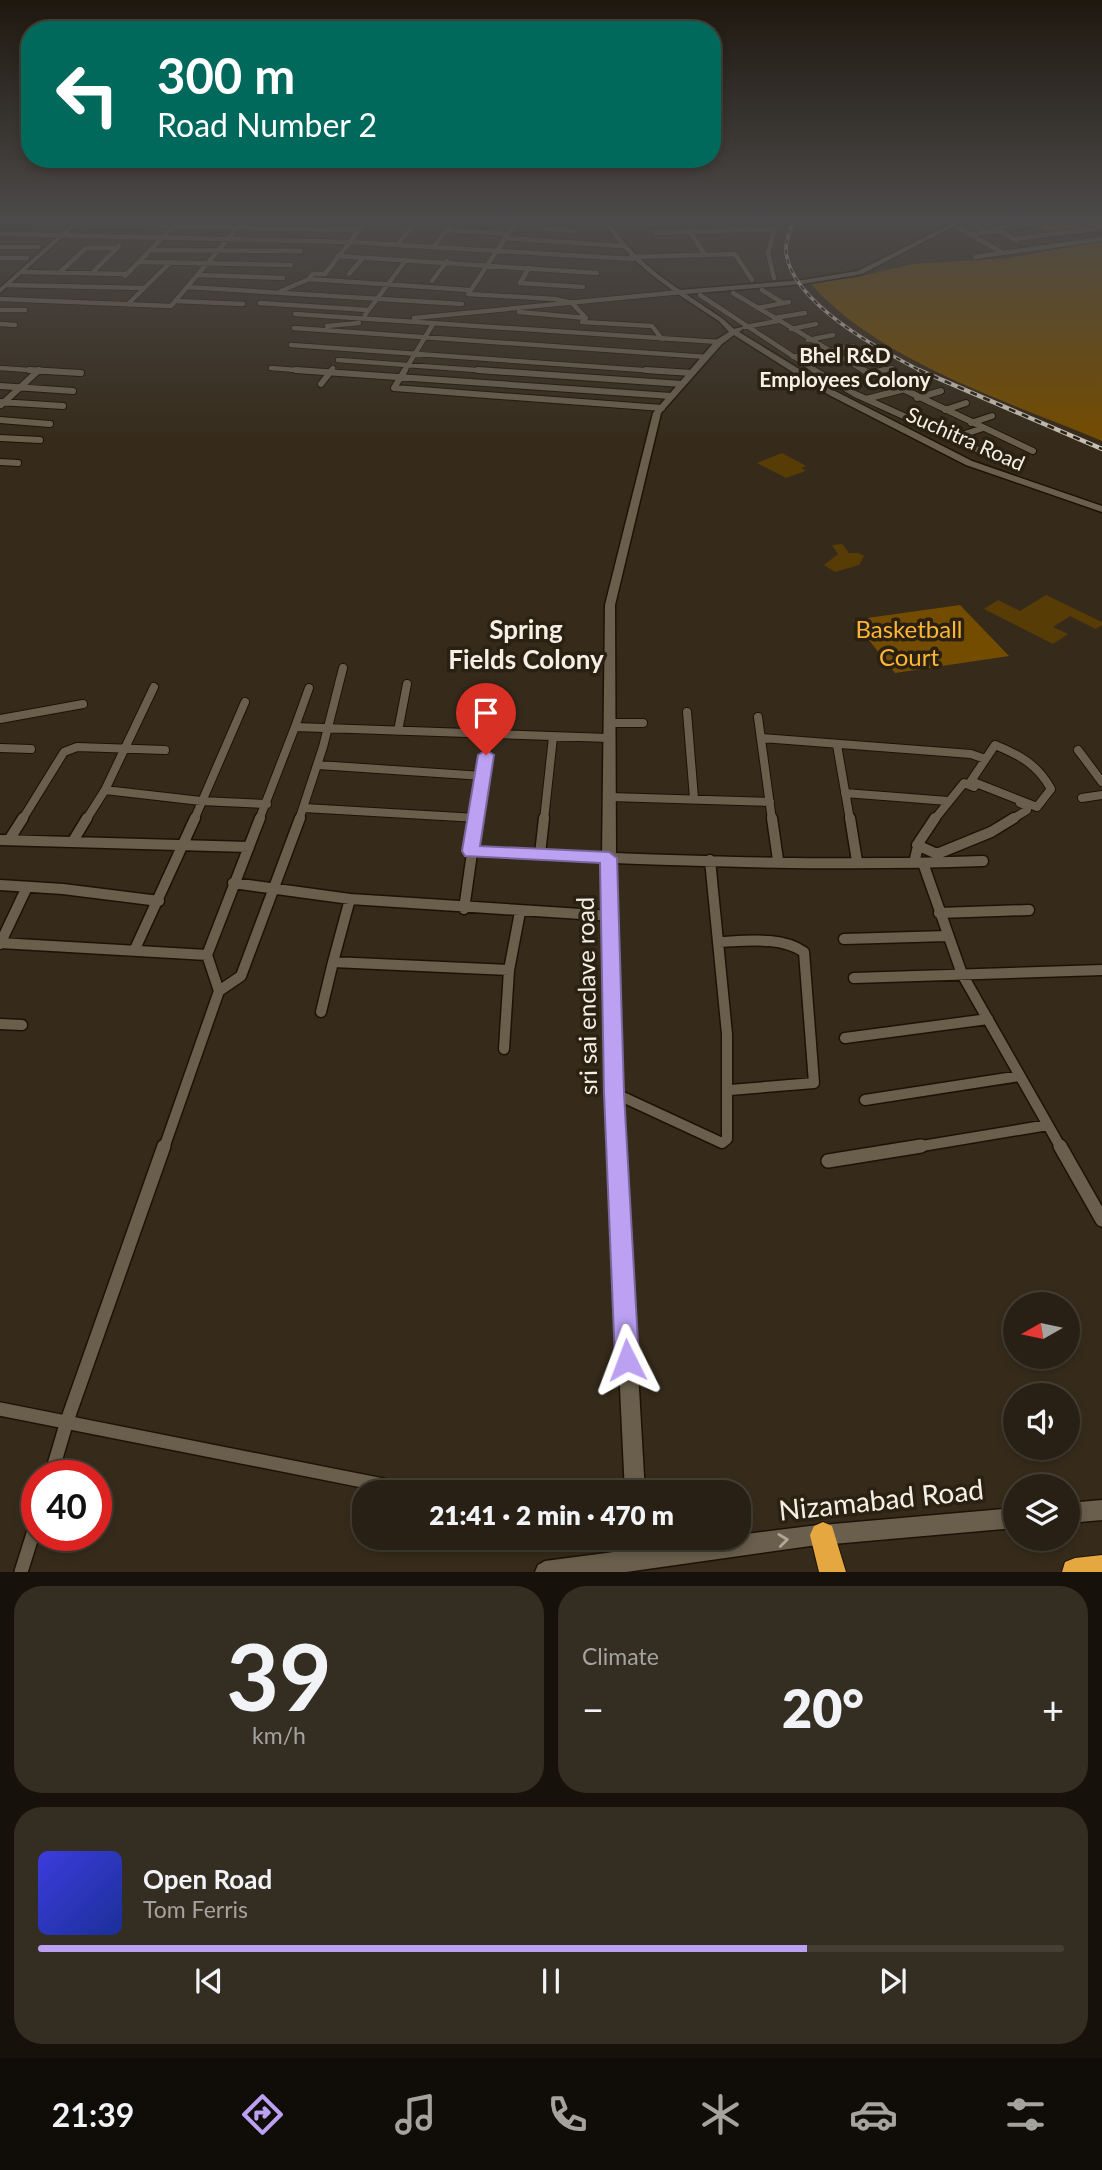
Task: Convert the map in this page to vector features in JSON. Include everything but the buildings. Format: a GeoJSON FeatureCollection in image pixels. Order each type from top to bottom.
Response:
{"type":"FeatureCollection","features":[{"type":"Feature","properties":{"kind":"highway"},"geometry":{"type":"LineString","coordinates":[[823,1535],[833,1572]]}},
{"type":"Feature","properties":{"kind":"highway"},"geometry":{"type":"LineString","coordinates":[[1075,1572],[1102,1569]]}},
{"type":"Feature","properties":{"kind":"street"},"geometry":{"type":"LineString","coordinates":[[129,303],[139,293]]}},
{"type":"Feature","properties":{"kind":"street"},"geometry":{"type":"LineString","coordinates":[[0,299],[171,306],[182,293]]}},
{"type":"Feature","properties":{"kind":"street"},"geometry":{"type":"LineString","coordinates":[[322,293],[462,304]]}},
{"type":"Feature","properties":{"kind":"street"},"geometry":{"type":"LineString","coordinates":[[362,319],[380,293]]}},
{"type":"Feature","properties":{"kind":"street"},"geometry":{"type":"LineString","coordinates":[[453,314],[468,293]]}},
{"type":"Feature","properties":{"kind":"street"},"geometry":{"type":"LineString","coordinates":[[486,293],[572,303],[586,318]]}},
{"type":"Feature","properties":{"kind":"street"},"geometry":{"type":"LineString","coordinates":[[305,329],[668,293]]}},
{"type":"Feature","properties":{"kind":"street","name":"Suchitra Road"},"geometry":{"type":"LineString","coordinates":[[683,293],[832,393],[921,439],[988,471],[1102,506]]}},
{"type":"Feature","properties":{"kind":"street"},"geometry":{"type":"LineString","coordinates":[[734,293],[868,374],[1033,451]]}},
{"type":"Feature","properties":{"kind":"street"},"geometry":{"type":"LineString","coordinates":[[758,308],[786,303],[768,293]]}},
{"type":"Feature","properties":{"kind":"street"},"geometry":{"type":"LineString","coordinates":[[700,295],[740,329],[866,400],[1014,466]]}},
{"type":"Feature","properties":{"kind":"street"},"geometry":{"type":"LineString","coordinates":[[176,301],[243,304]]}},
{"type":"Feature","properties":{"kind":"street"},"geometry":{"type":"LineString","coordinates":[[260,303],[368,310]]}},
{"type":"Feature","properties":{"kind":"street"},"geometry":{"type":"LineString","coordinates":[[0,310],[25,310]]}},
{"type":"Feature","properties":{"kind":"street"},"geometry":{"type":"LineString","coordinates":[[496,310],[586,318]]}},
{"type":"Feature","properties":{"kind":"street"},"geometry":{"type":"LineString","coordinates":[[740,329],[805,313]]}},
{"type":"Feature","properties":{"kind":"street"},"geometry":{"type":"LineString","coordinates":[[295,314],[719,342]]}},
{"type":"Feature","properties":{"kind":"street"},"geometry":{"type":"LineString","coordinates":[[586,318],[582,322],[652,326],[662,339]]}},
{"type":"Feature","properties":{"kind":"street"},"geometry":{"type":"LineString","coordinates":[[0,324],[15,324]]}},
{"type":"Feature","properties":{"kind":"street"},"geometry":{"type":"LineString","coordinates":[[433,324],[394,388],[662,408]]}},
{"type":"Feature","properties":{"kind":"street"},"geometry":{"type":"LineString","coordinates":[[791,329],[816,324]]}},
{"type":"Feature","properties":{"kind":"street"},"geometry":{"type":"LineString","coordinates":[[294,328],[707,357]]}},
{"type":"Feature","properties":{"kind":"street","name":"sri sai enclave road"},"geometry":{"type":"LineString","coordinates":[[634,1480],[614,1093],[608,738],[610,605],[657,414],[719,342],[740,329]]}},
{"type":"Feature","properties":{"kind":"street"},"geometry":{"type":"LineString","coordinates":[[526,399],[539,374],[553,331]]}},
{"type":"Feature","properties":{"kind":"street"},"geometry":{"type":"LineString","coordinates":[[808,340],[833,335]]}},
{"type":"Feature","properties":{"kind":"street"},"geometry":{"type":"LineString","coordinates":[[291,345],[692,373]]}},
{"type":"Feature","properties":{"kind":"street"},"geometry":{"type":"LineString","coordinates":[[793,357],[853,346]]}},
{"type":"Feature","properties":{"kind":"street"},"geometry":{"type":"LineString","coordinates":[[321,384],[345,348]]}},
{"type":"Feature","properties":{"kind":"street"},"geometry":{"type":"LineString","coordinates":[[847,362],[869,357]]}},
{"type":"Feature","properties":{"kind":"street"},"geometry":{"type":"LineString","coordinates":[[338,360],[682,384]]}},
{"type":"Feature","properties":{"kind":"street"},"geometry":{"type":"LineString","coordinates":[[0,368],[82,373]]}},
{"type":"Feature","properties":{"kind":"street"},"geometry":{"type":"LineString","coordinates":[[271,368],[671,396]]}},
{"type":"Feature","properties":{"kind":"street"},"geometry":{"type":"LineString","coordinates":[[868,374],[892,368]]}},
{"type":"Feature","properties":{"kind":"street"},"geometry":{"type":"LineString","coordinates":[[1,404],[39,370]]}},
{"type":"Feature","properties":{"kind":"street"},"geometry":{"type":"LineString","coordinates":[[893,387],[912,380]]}},
{"type":"Feature","properties":{"kind":"street"},"geometry":{"type":"LineString","coordinates":[[0,386],[73,391]]}},
{"type":"Feature","properties":{"kind":"street"},"geometry":{"type":"LineString","coordinates":[[866,400],[901,390]]}},
{"type":"Feature","properties":{"kind":"street"},"geometry":{"type":"LineString","coordinates":[[917,398],[941,391]]}},
{"type":"Feature","properties":{"kind":"street"},"geometry":{"type":"LineString","coordinates":[[946,411],[966,403]]}},
{"type":"Feature","properties":{"kind":"street"},"geometry":{"type":"LineString","coordinates":[[1,404],[63,406]]}},
{"type":"Feature","properties":{"kind":"street"},"geometry":{"type":"LineString","coordinates":[[971,423],[992,416]]}},
{"type":"Feature","properties":{"kind":"street"},"geometry":{"type":"LineString","coordinates":[[0,420],[50,424]]}},
{"type":"Feature","properties":{"kind":"street"},"geometry":{"type":"LineString","coordinates":[[950,439],[983,428]]}},
{"type":"Feature","properties":{"kind":"street"},"geometry":{"type":"LineString","coordinates":[[0,438],[40,440]]}},
{"type":"Feature","properties":{"kind":"street"},"geometry":{"type":"LineString","coordinates":[[0,462],[18,463]]}},
{"type":"Feature","properties":{"kind":"street"},"geometry":{"type":"LineString","coordinates":[[55,1460],[219,991],[241,976],[304,808],[330,728],[343,668]]}},
{"type":"Feature","properties":{"kind":"street"},"geometry":{"type":"LineString","coordinates":[[398,731],[407,684]]}},
{"type":"Feature","properties":{"kind":"street"},"geometry":{"type":"LineString","coordinates":[[73,841],[105,790],[153,687]]}},
{"type":"Feature","properties":{"kind":"street"},"geometry":{"type":"LineString","coordinates":[[219,991],[207,955],[233,883],[267,804],[309,688]]}},
{"type":"Feature","properties":{"kind":"street"},"geometry":{"type":"LineString","coordinates":[[135,949],[159,901],[245,702]]}},
{"type":"Feature","properties":{"kind":"street"},"geometry":{"type":"LineString","coordinates":[[0,719],[83,704]]}},
{"type":"Feature","properties":{"kind":"street"},"geometry":{"type":"LineString","coordinates":[[687,712],[694,798]]}},
{"type":"Feature","properties":{"kind":"street"},"geometry":{"type":"LineString","coordinates":[[758,717],[778,860]]}},
{"type":"Feature","properties":{"kind":"street"},"geometry":{"type":"LineString","coordinates":[[608,723],[643,723]]}},
{"type":"Feature","properties":{"kind":"street"},"geometry":{"type":"LineString","coordinates":[[295,727],[608,738]]}},
{"type":"Feature","properties":{"kind":"street"},"geometry":{"type":"LineString","coordinates":[[464,909],[489,735]]}},
{"type":"Feature","properties":{"kind":"street"},"geometry":{"type":"LineString","coordinates":[[540,855],[553,737]]}},
{"type":"Feature","properties":{"kind":"street"},"geometry":{"type":"LineString","coordinates":[[761,738],[971,754],[985,759]]}},
{"type":"Feature","properties":{"kind":"street"},"geometry":{"type":"LineString","coordinates":[[837,745],[857,861]]}},
{"type":"Feature","properties":{"kind":"street"},"geometry":{"type":"LineString","coordinates":[[995,745],[1025,757],[1043,772],[1051,789],[1037,807],[971,781],[985,759],[995,745]]}},
{"type":"Feature","properties":{"kind":"street"},"geometry":{"type":"LineString","coordinates":[[4,840],[64,752],[77,747],[166,750]]}},
{"type":"Feature","properties":{"kind":"street"},"geometry":{"type":"LineString","coordinates":[[0,748],[32,749]]}},
{"type":"Feature","properties":{"kind":"street"},"geometry":{"type":"LineString","coordinates":[[1078,750],[1102,782]]}},
{"type":"Feature","properties":{"kind":"street"},"geometry":{"type":"LineString","coordinates":[[318,765],[483,776]]}},
{"type":"Feature","properties":{"kind":"street"},"geometry":{"type":"LineString","coordinates":[[917,845],[937,854],[991,832],[1028,808],[964,783],[917,845],[917,859],[962,974],[1102,1220]]}},
{"type":"Feature","properties":{"kind":"street"},"geometry":{"type":"LineString","coordinates":[[105,790],[201,802],[267,804]]}},
{"type":"Feature","properties":{"kind":"street"},"geometry":{"type":"LineString","coordinates":[[845,793],[948,801]]}},
{"type":"Feature","properties":{"kind":"street"},"geometry":{"type":"LineString","coordinates":[[1082,798],[1102,795]]}},
{"type":"Feature","properties":{"kind":"street"},"geometry":{"type":"LineString","coordinates":[[610,797],[770,802]]}},
{"type":"Feature","properties":{"kind":"street"},"geometry":{"type":"LineString","coordinates":[[304,808],[477,818]]}},
{"type":"Feature","properties":{"kind":"street"},"geometry":{"type":"LineString","coordinates":[[4,840],[249,847]]}},
{"type":"Feature","properties":{"kind":"street"},"geometry":{"type":"LineString","coordinates":[[471,851],[710,860],[918,863],[983,861]]}},
{"type":"Feature","properties":{"kind":"street"},"geometry":{"type":"LineString","coordinates":[[614,1093],[722,1143],[727,1139],[730,1090],[710,860]]}},
{"type":"Feature","properties":{"kind":"street"},"geometry":{"type":"LineString","coordinates":[[233,883],[350,900],[612,916]]}},
{"type":"Feature","properties":{"kind":"street"},"geometry":{"type":"LineString","coordinates":[[0,885],[159,901]]}},
{"type":"Feature","properties":{"kind":"street"},"geometry":{"type":"LineString","coordinates":[[27,887],[0,943],[207,955]]}},
{"type":"Feature","properties":{"kind":"street"},"geometry":{"type":"LineString","coordinates":[[321,1012],[350,900]]}},
{"type":"Feature","properties":{"kind":"street"},"geometry":{"type":"LineString","coordinates":[[939,913],[1029,911]]}},
{"type":"Feature","properties":{"kind":"street"},"geometry":{"type":"LineString","coordinates":[[504,1049],[509,970],[520,912]]}},
{"type":"Feature","properties":{"kind":"street"},"geometry":{"type":"LineString","coordinates":[[844,939],[948,936]]}},
{"type":"Feature","properties":{"kind":"street"},"geometry":{"type":"LineString","coordinates":[[719,942],[786,943],[801,948],[804,952],[816,1080],[811,1084],[730,1090]]}},
{"type":"Feature","properties":{"kind":"street"},"geometry":{"type":"LineString","coordinates":[[333,962],[509,970]]}},
{"type":"Feature","properties":{"kind":"street"},"geometry":{"type":"LineString","coordinates":[[854,978],[1102,970]]}},
{"type":"Feature","properties":{"kind":"street"},"geometry":{"type":"LineString","coordinates":[[845,1038],[988,1019]]}},
{"type":"Feature","properties":{"kind":"street"},"geometry":{"type":"LineString","coordinates":[[0,1024],[22,1025]]}},
{"type":"Feature","properties":{"kind":"street"},"geometry":{"type":"LineString","coordinates":[[865,1100],[1020,1076]]}},
{"type":"Feature","properties":{"kind":"street"},"geometry":{"type":"LineString","coordinates":[[828,1161],[1048,1125]]}},
{"type":"Feature","properties":{"kind":"street"},"geometry":{"type":"LineString","coordinates":[[0,1409],[359,1480]]}},
{"type":"Feature","properties":{"kind":"street"},"geometry":{"type":"LineString","coordinates":[[1080,1512],[1102,1510]]}},
{"type":"Feature","properties":{"kind":"street","name":"Nizamabad Road"},"geometry":{"type":"LineString","coordinates":[[751,1540],[1003,1519]]}},
{"type":"Feature","properties":{"kind":"street","name":"Nizamabad Road"},"geometry":{"type":"LineString","coordinates":[[545,1572],[631,1550]]}},
{"type":"Feature","properties":{"kind":"street"},"geometry":{"type":"LineString","coordinates":[[21,1572],[28,1551]]}},
{"type":"Feature","properties":{"kind":"green space"},"geometry":{"type":"Polygon","coordinates":[[[820,293],[1102,293],[1102,441],[986,394],[907,357],[838,311],[820,293]]]}},
{"type":"Feature","properties":{"kind":"green space","name":"Basketball Court"},"geometry":{"type":"Polygon","coordinates":[[[960,605],[1009,656],[895,673],[853,620],[960,605]]]}},
{"type":"Feature","properties":{"kind":"railway"},"geometry":{"type":"LineString","coordinates":[[807,293],[841,323],[885,352],[920,370]]}},
{"type":"Feature","properties":{"kind":"railway"},"geometry":{"type":"LineString","coordinates":[[920,370],[1102,449]]}},
{"type":"Feature","properties":{"kind":"district","name":"Bhel R&D Employees Colony"},"geometry":{"type":"Point","coordinates":[845,366]}},
{"type":"Feature","properties":{"kind":"district","name":"Spring Fields Colony"},"geometry":{"type":"Point","coordinates":[526,644]}},
{"type":"Feature","properties":{"kind":"route"},"geometry":{"type":"LineString","coordinates":[[486,755],[471,851],[609,858],[614,1093],[627,1360]]}}]}
